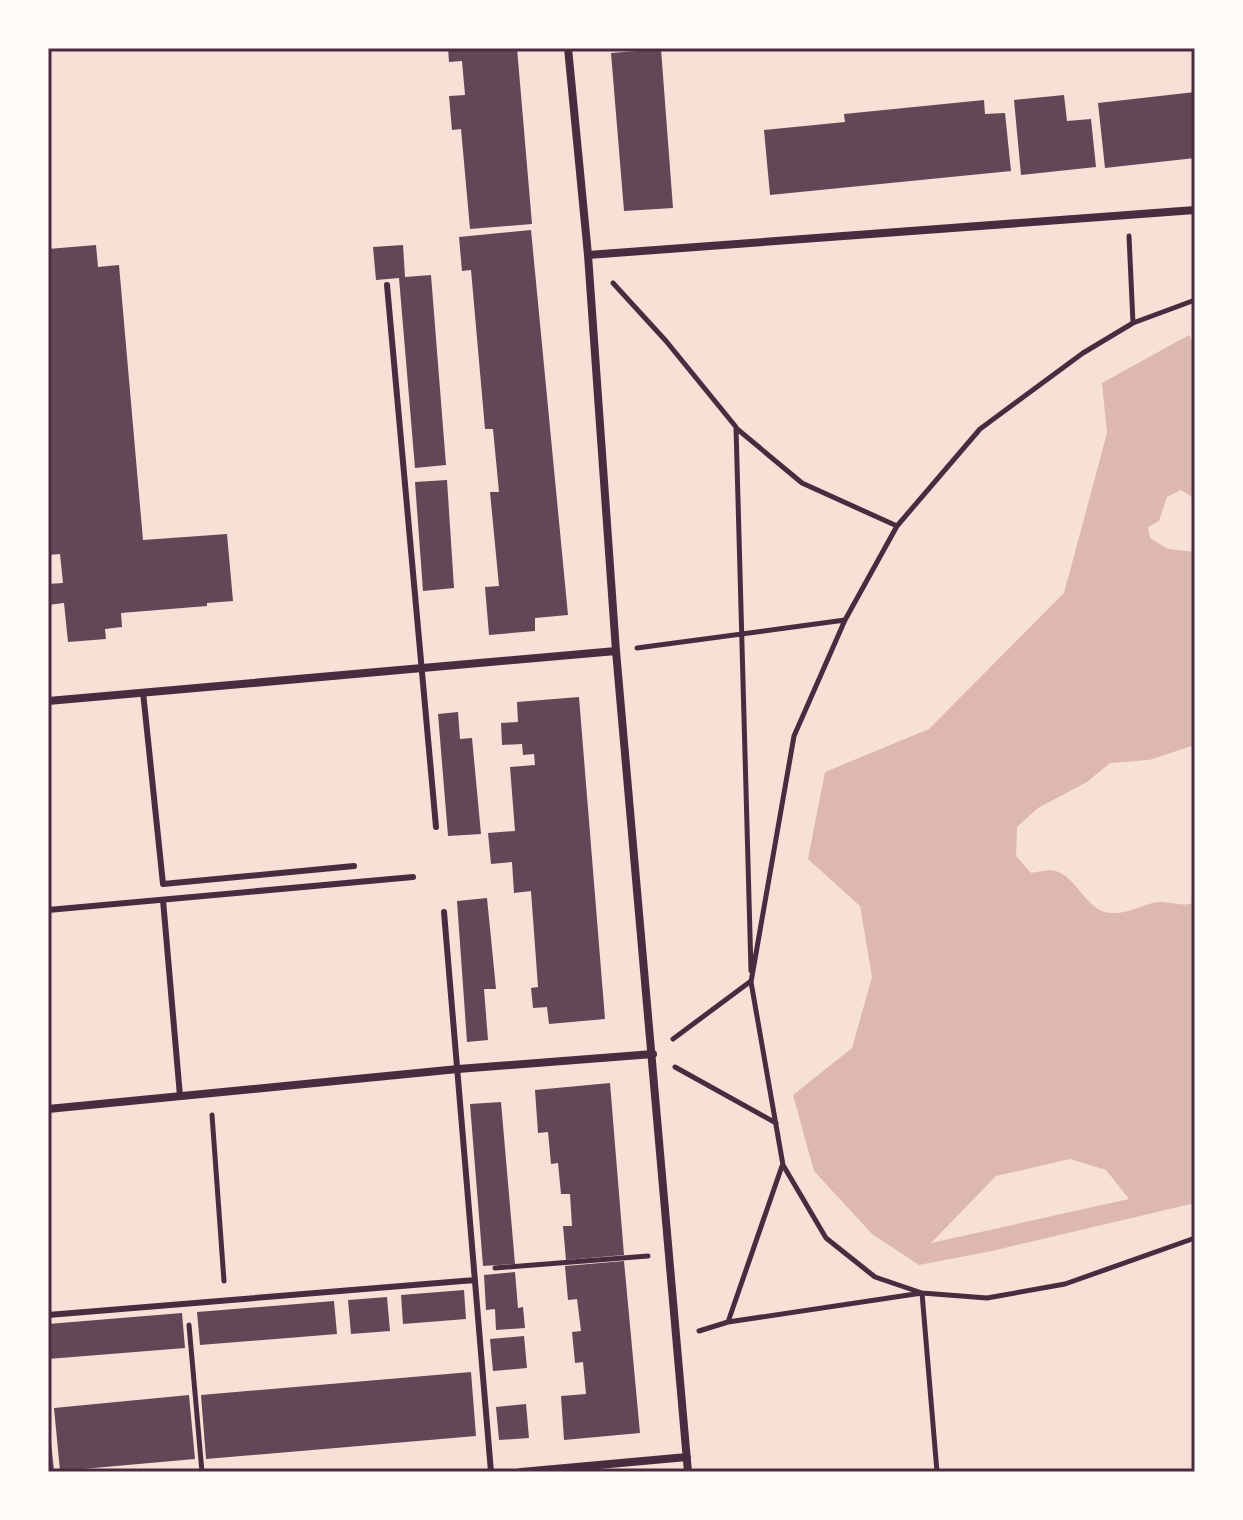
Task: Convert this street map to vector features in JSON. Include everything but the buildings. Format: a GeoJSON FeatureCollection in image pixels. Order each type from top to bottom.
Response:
{"type":"FeatureCollection","features":[{"type":"Feature","properties":{"kind":"street"},"geometry":{"type":"LineString","coordinates":[[568,48],[588,255],[616,651],[688,1472]]}},
{"type":"Feature","properties":{"kind":"street"},"geometry":{"type":"LineString","coordinates":[[588,255],[1195,210]]}},
{"type":"Feature","properties":{"kind":"street"},"geometry":{"type":"LineString","coordinates":[[48,701],[616,651]]}},
{"type":"Feature","properties":{"kind":"street"},"geometry":{"type":"LineString","coordinates":[[48,1109],[458,1069],[653,1054]]}},
{"type":"Feature","properties":{"kind":"street"},"geometry":{"type":"LineString","coordinates":[[521,1472],[687,1457]]}},
{"type":"Feature","properties":{"kind":"lane"},"geometry":{"type":"LineString","coordinates":[[387,285],[436,827]]}},
{"type":"Feature","properties":{"kind":"lane"},"geometry":{"type":"LineString","coordinates":[[143,692],[163,884],[354,866]]}},
{"type":"Feature","properties":{"kind":"lane"},"geometry":{"type":"LineString","coordinates":[[48,910],[413,877]]}},
{"type":"Feature","properties":{"kind":"lane"},"geometry":{"type":"LineString","coordinates":[[163,900],[180,1096]]}},
{"type":"Feature","properties":{"kind":"lane"},"geometry":{"type":"LineString","coordinates":[[444,912],[491,1472]]}},
{"type":"Feature","properties":{"kind":"lane"},"geometry":{"type":"LineString","coordinates":[[48,1315],[475,1280]]}},
{"type":"Feature","properties":{"kind":"path"},"geometry":{"type":"LineString","coordinates":[[1128,214],[1133,323]]}},
{"type":"Feature","properties":{"kind":"path"},"geometry":{"type":"LineString","coordinates":[[588,255],[666,341],[736,427],[802,483],[897,526]]}},
{"type":"Feature","properties":{"kind":"path"},"geometry":{"type":"LineString","coordinates":[[776,1123],[653,1054],[751,982],[794,736],[845,620],[897,526],[980,429],[1083,353],[1133,323],[1195,300]]}},
{"type":"Feature","properties":{"kind":"path"},"geometry":{"type":"LineString","coordinates":[[736,427],[751,982],[783,1165],[826,1238],[875,1277],[922,1293]]}},
{"type":"Feature","properties":{"kind":"path"},"geometry":{"type":"LineString","coordinates":[[616,651],[845,620]]}},
{"type":"Feature","properties":{"kind":"path"},"geometry":{"type":"LineString","coordinates":[[211,1094],[226,1300]]}},
{"type":"Feature","properties":{"kind":"path"},"geometry":{"type":"LineString","coordinates":[[728,1322],[783,1165]]}},
{"type":"Feature","properties":{"kind":"path"},"geometry":{"type":"LineString","coordinates":[[677,1339],[728,1322],[922,1293],[987,1298],[1065,1284],[1195,1238]]}},
{"type":"Feature","properties":{"kind":"path"},"geometry":{"type":"LineString","coordinates":[[474,1270],[670,1254]]}},
{"type":"Feature","properties":{"kind":"path"},"geometry":{"type":"LineString","coordinates":[[922,1293],[937,1472]]}},
{"type":"Feature","properties":{"kind":"path"},"geometry":{"type":"LineString","coordinates":[[187,1304],[202,1472]]}},
{"type":"Feature","properties":{"kind":"shaded area"},"geometry":{"type":"Polygon","coordinates":[[[1189,335],[1195,347],[1195,499],[1181,490],[1167,497],[1159,521],[1148,527],[1150,538],[1168,549],[1195,552],[1195,745],[1149,760],[1110,763],[1087,782],[1038,808],[1017,827],[1016,856],[1031,873],[1053,870],[1065,875],[1090,903],[1106,912],[1121,913],[1158,902],[1195,902],[1195,1203],[919,1265],[872,1234],[814,1171],[793,1095],[852,1048],[872,977],[860,906],[808,859],[825,772],[929,729],[1064,593],[1107,433],[1102,383],[1189,335]],[[1070,1159],[996,1176],[931,1243],[1129,1199],[1106,1170],[1070,1159]]]}}]}
